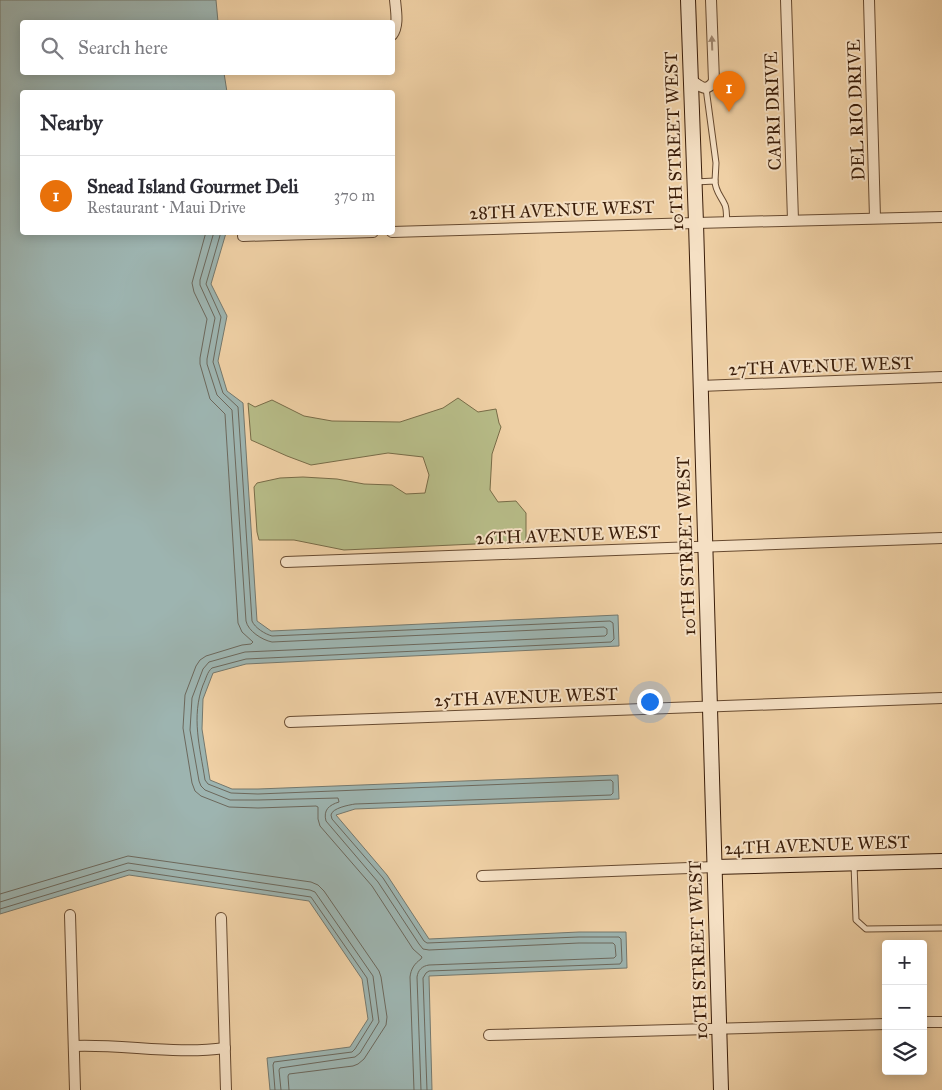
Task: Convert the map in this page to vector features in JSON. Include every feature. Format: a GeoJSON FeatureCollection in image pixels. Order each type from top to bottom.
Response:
{"type":"FeatureCollection","features":[{"type":"Feature","properties":{"kind":"street"},"geometry":{"type":"LineString","coordinates":[[395,0],[395,32]]}},
{"type":"Feature","properties":{"kind":"street","name":"10TH STREET WEST"},"geometry":{"type":"LineString","coordinates":[[688,0],[721,1090]]}},
{"type":"Feature","properties":{"kind":"street"},"geometry":{"type":"LineString","coordinates":[[691,80],[700,86],[706,87],[710,86],[714,81],[711,0]]}},
{"type":"Feature","properties":{"kind":"street","name":"CAPRI DRIVE"},"geometry":{"type":"LineString","coordinates":[[786,0],[793,220]]}},
{"type":"Feature","properties":{"kind":"street","name":"DEL RIO DRIVE"},"geometry":{"type":"LineString","coordinates":[[869,0],[875,218]]}},
{"type":"Feature","properties":{"kind":"street","name":"28TH AVENUE WEST"},"geometry":{"type":"LineString","coordinates":[[395,232],[942,217]]}},
{"type":"Feature","properties":{"kind":"street"},"geometry":{"type":"LineString","coordinates":[[243,236],[276,235]]}},
{"type":"Feature","properties":{"kind":"street","name":"27TH AVENUE WEST"},"geometry":{"type":"LineString","coordinates":[[700,386],[942,377]]}},
{"type":"Feature","properties":{"kind":"street","name":"26TH AVENUE WEST"},"geometry":{"type":"LineString","coordinates":[[286,562],[942,538]]}},
{"type":"Feature","properties":{"kind":"street","name":"25TH AVENUE WEST"},"geometry":{"type":"LineString","coordinates":[[290,722],[942,698]]}},
{"type":"Feature","properties":{"kind":"street","name":"24TH AVENUE WEST"},"geometry":{"type":"LineString","coordinates":[[482,876],[942,861]]}},
{"type":"Feature","properties":{"kind":"street"},"geometry":{"type":"LineString","coordinates":[[70,915],[75,1090]]}},
{"type":"Feature","properties":{"kind":"street"},"geometry":{"type":"LineString","coordinates":[[221,918],[226,1090]]}},
{"type":"Feature","properties":{"kind":"street"},"geometry":{"type":"LineString","coordinates":[[927,1022],[942,1022]]}},
{"type":"Feature","properties":{"kind":"street"},"geometry":{"type":"LineString","coordinates":[[489,1035],[882,1024]]}},
{"type":"Feature","properties":{"kind":"street"},"geometry":{"type":"LineString","coordinates":[[74,1046],[98,1045],[184,1051],[206,1051],[225,1048]]}},
{"type":"Feature","properties":{"kind":"lane"},"geometry":{"type":"LineString","coordinates":[[706,87],[716,163],[715,187],[726,207],[727,222]]}},
{"type":"Feature","properties":{"kind":"lane"},"geometry":{"type":"LineString","coordinates":[[694,182],[715,181]]}},
{"type":"Feature","properties":{"kind":"lane"},"geometry":{"type":"LineString","coordinates":[[854,863],[856,920],[866,929],[942,928]]}},
{"type":"Feature","properties":{"kind":"green space"},"geometry":{"type":"Polygon","coordinates":[[[458,398],[478,412],[496,409],[501,427],[492,454],[490,490],[498,502],[516,501],[526,513],[526,543],[344,550],[294,540],[259,540],[254,487],[257,483],[280,478],[337,479],[364,484],[392,485],[406,494],[425,493],[429,475],[423,457],[388,453],[311,465],[287,456],[251,440],[248,403],[255,407],[272,400],[304,416],[332,421],[400,422],[443,408],[458,398]]]}},
{"type":"Feature","properties":{"kind":"water"},"geometry":{"type":"Polygon","coordinates":[[[0,0],[216,0],[218,20],[20,20],[20,75],[224,75],[227,90],[20,90],[20,235],[225,235],[211,284],[227,316],[218,361],[227,391],[243,403],[257,621],[271,631],[618,615],[619,646],[246,664],[213,673],[203,699],[202,729],[210,780],[232,789],[258,789],[618,775],[619,799],[355,809],[336,815],[387,875],[429,939],[579,932],[626,932],[627,968],[429,976],[432,1090],[270,1090],[267,1058],[350,1047],[368,1019],[362,979],[309,901],[129,875],[0,914],[0,0]]]}},
{"type":"Feature","properties":{"kind":"place","name":"Snead Island Gourmet Deli"},"geometry":{"type":"Point","coordinates":[729,112]}}]}
